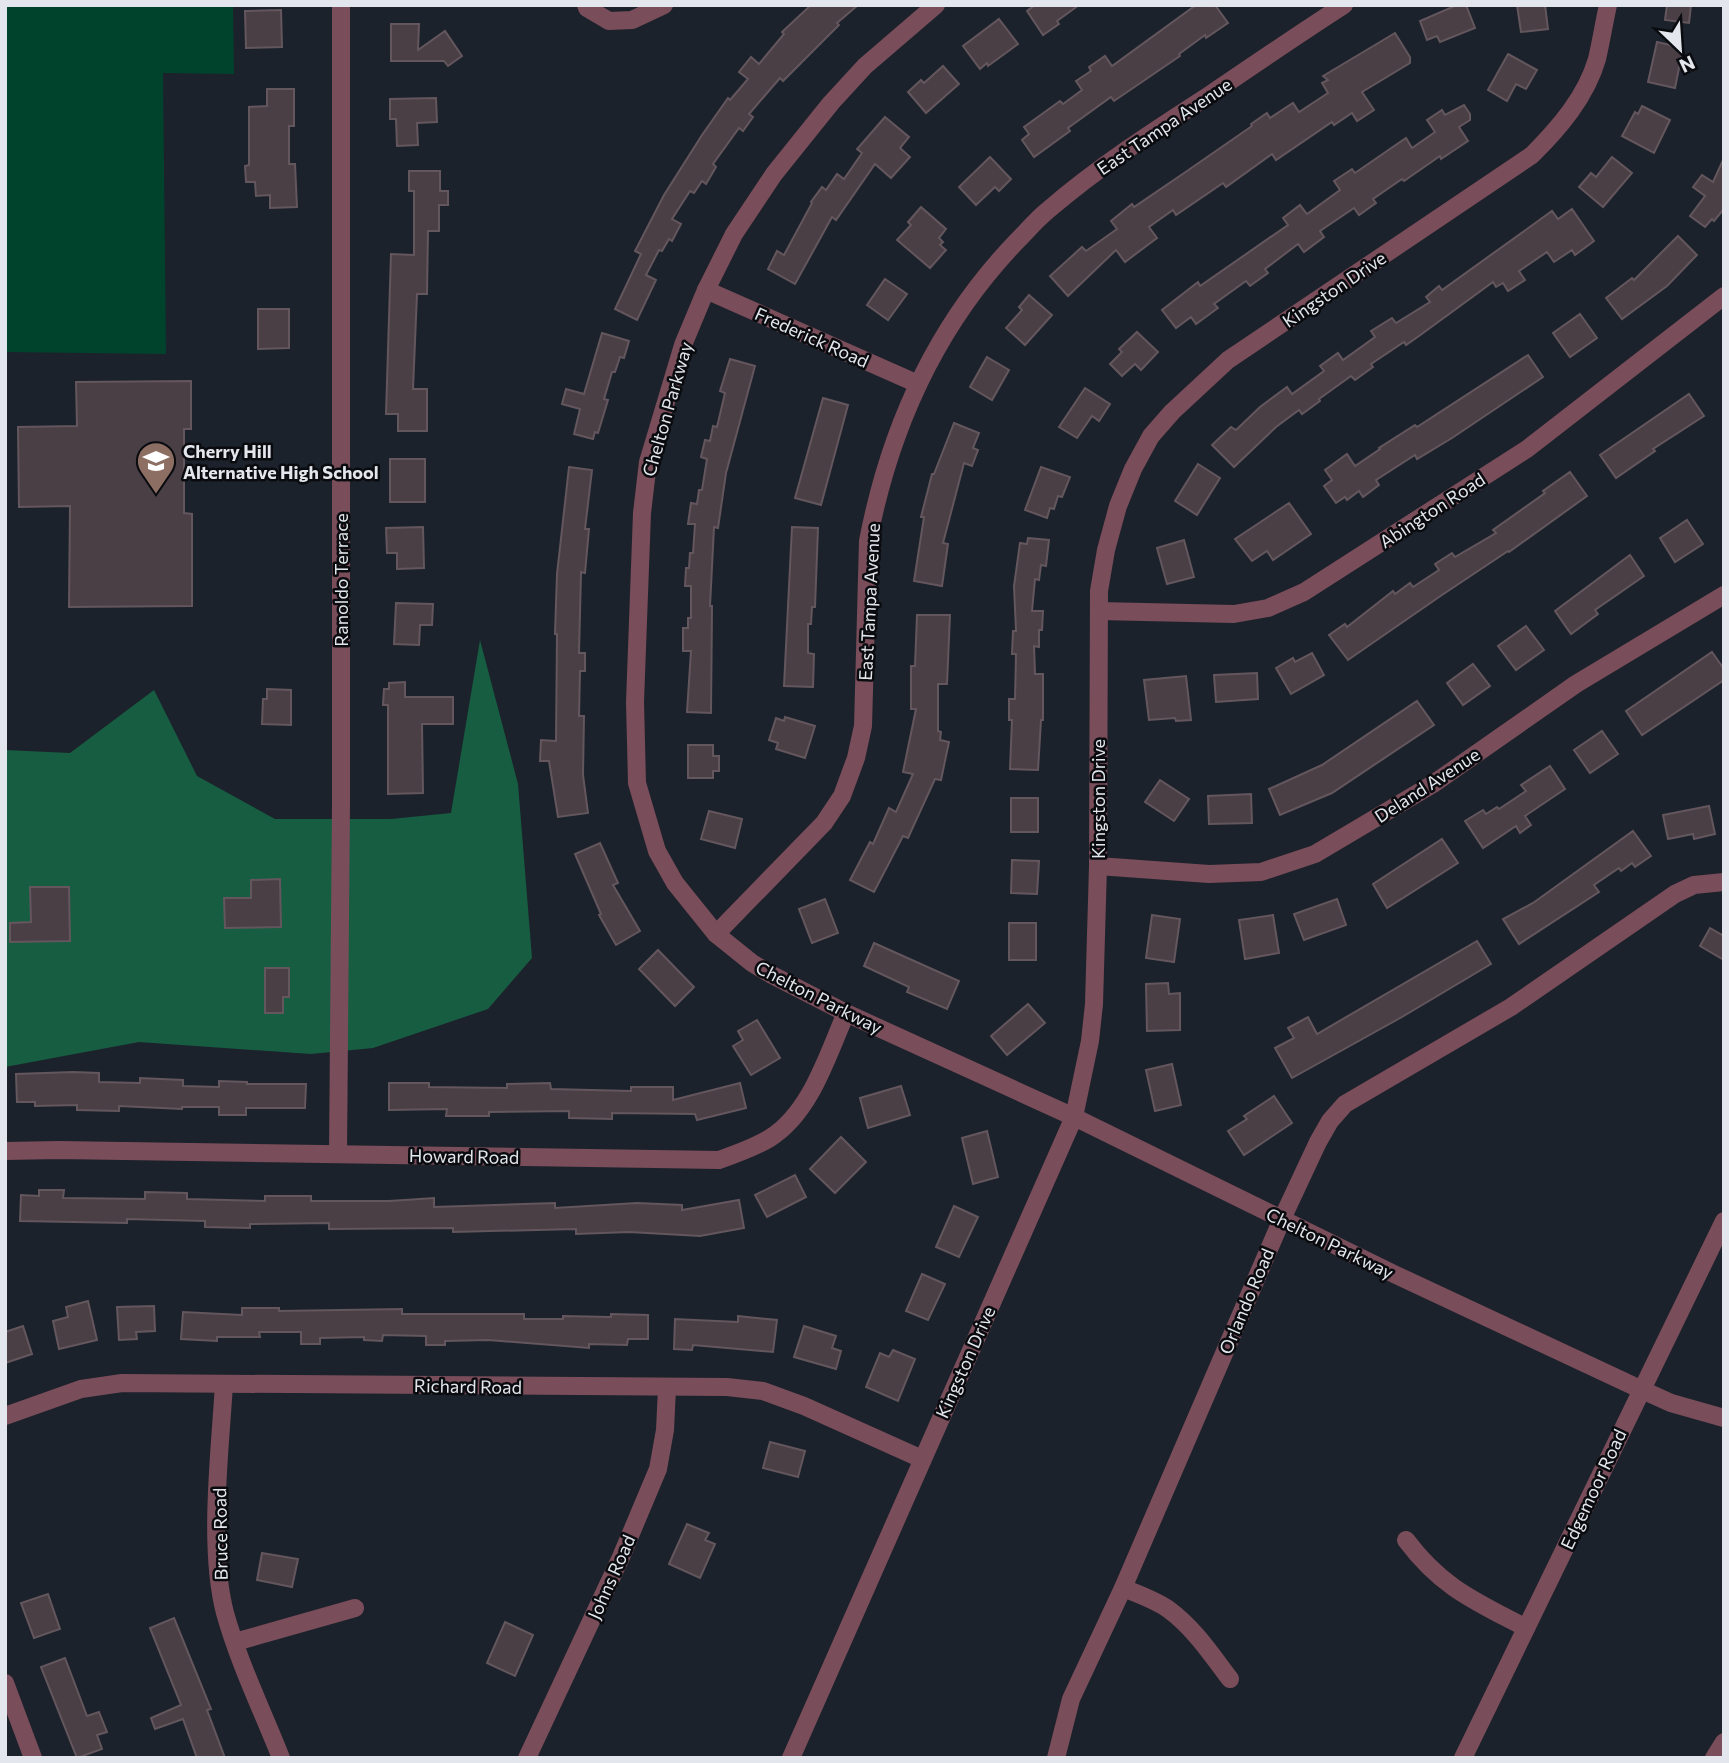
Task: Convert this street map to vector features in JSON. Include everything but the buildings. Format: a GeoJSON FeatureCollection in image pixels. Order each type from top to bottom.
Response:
{"type":"FeatureCollection","features":[{"type":"Feature","properties":{"kind":"street","name":"Ranoldo Terrace"},"geometry":{"type":"LineString","coordinates":[[338,1154],[341,5]]}},
{"type":"Feature","properties":{"kind":"street"},"geometry":{"type":"LineString","coordinates":[[586,5],[609,22],[632,20],[664,5]]}},
{"type":"Feature","properties":{"kind":"street","name":"Chelton Parkway"},"geometry":{"type":"LineString","coordinates":[[936,5],[864,66],[799,141],[753,204],[706,290],[683,345],[648,462],[642,513],[637,783],[657,851],[675,883],[716,934],[752,963],[846,1013],[1074,1117],[1640,1389],[1671,1403],[1724,1418]]}},
{"type":"Feature","properties":{"kind":"street","name":"East Tampa Avenue"},"geometry":{"type":"LineString","coordinates":[[716,934],[824,823],[842,796],[856,758],[863,726],[869,541],[891,451],[918,384],[957,312],[989,270],[1045,212],[1141,139],[1344,5]]}},
{"type":"Feature","properties":{"kind":"street","name":"Kingston Drive"},"geometry":{"type":"LineString","coordinates":[[791,1758],[1074,1117],[1090,1041],[1098,866],[1099,591],[1106,550],[1118,506],[1133,469],[1151,436],[1172,412],[1228,360],[1532,155],[1559,128],[1580,97],[1596,61],[1608,5]]}},
{"type":"Feature","properties":{"kind":"street","name":"Frederick Road"},"geometry":{"type":"LineString","coordinates":[[706,290],[918,384]]}},
{"type":"Feature","properties":{"kind":"street","name":"Abington Road"},"geometry":{"type":"LineString","coordinates":[[1099,611],[1234,614],[1268,608],[1304,592],[1527,449],[1724,296]]}},
{"type":"Feature","properties":{"kind":"street","name":"Deland Avenue"},"geometry":{"type":"LineString","coordinates":[[1098,866],[1198,873],[1261,872],[1315,854],[1433,784],[1576,684],[1724,594]]}},
{"type":"Feature","properties":{"kind":"street","name":"Orlando Road"},"geometry":{"type":"LineString","coordinates":[[1056,1758],[1071,1699],[1123,1587],[1282,1219],[1318,1142],[1331,1121],[1345,1104],[1511,1007],[1675,894],[1694,885],[1724,882]]}},
{"type":"Feature","properties":{"kind":"street","name":"Howard Road"},"geometry":{"type":"LineString","coordinates":[[5,1151],[719,1160],[771,1138],[798,1112],[807,1099],[846,1013]]}},
{"type":"Feature","properties":{"kind":"street","name":"Edgemoor Road"},"geometry":{"type":"LineString","coordinates":[[1463,1758],[1640,1389],[1724,1221]]}},
{"type":"Feature","properties":{"kind":"street","name":"Richard Road"},"geometry":{"type":"LineString","coordinates":[[5,1416],[80,1389],[122,1383],[727,1387],[763,1391],[804,1406],[922,1459]]}},
{"type":"Feature","properties":{"kind":"street","name":"Bruce Road"},"geometry":{"type":"LineString","coordinates":[[224,1384],[218,1570],[225,1612],[235,1642],[281,1758]]}},
{"type":"Feature","properties":{"kind":"street","name":"Johns Road"},"geometry":{"type":"LineString","coordinates":[[527,1758],[621,1557],[657,1469],[665,1430],[667,1388]]}},
{"type":"Feature","properties":{"kind":"street"},"geometry":{"type":"LineString","coordinates":[[1406,1540],[1437,1576],[1457,1591],[1526,1628]]}},
{"type":"Feature","properties":{"kind":"street"},"geometry":{"type":"LineString","coordinates":[[1123,1587],[1166,1608],[1180,1619],[1196,1633],[1230,1679]]}},
{"type":"Feature","properties":{"kind":"street"},"geometry":{"type":"LineString","coordinates":[[235,1642],[355,1608]]}},
{"type":"Feature","properties":{"kind":"street"},"geometry":{"type":"LineString","coordinates":[[5,1683],[33,1758]]}},
{"type":"Feature","properties":{"kind":"street"},"geometry":{"type":"LineString","coordinates":[[1714,1758],[1724,1742]]}},
{"type":"Feature","properties":{"kind":"green space"},"geometry":{"type":"Polygon","coordinates":[[[5,5],[233,5],[234,74],[163,73],[166,354],[5,352],[5,5]]]}},
{"type":"Feature","properties":{"kind":"green space"},"geometry":{"type":"Polygon","coordinates":[[[480,640],[518,784],[532,958],[488,1009],[373,1048],[311,1054],[139,1042],[5,1067],[5,750],[70,753],[154,690],[197,776],[275,819],[391,819],[451,813],[480,640]]]}},
{"type":"Feature","properties":{"kind":"place","name":"Cherry Hill Alternative High School"},"geometry":{"type":"Point","coordinates":[156,495]}}]}
